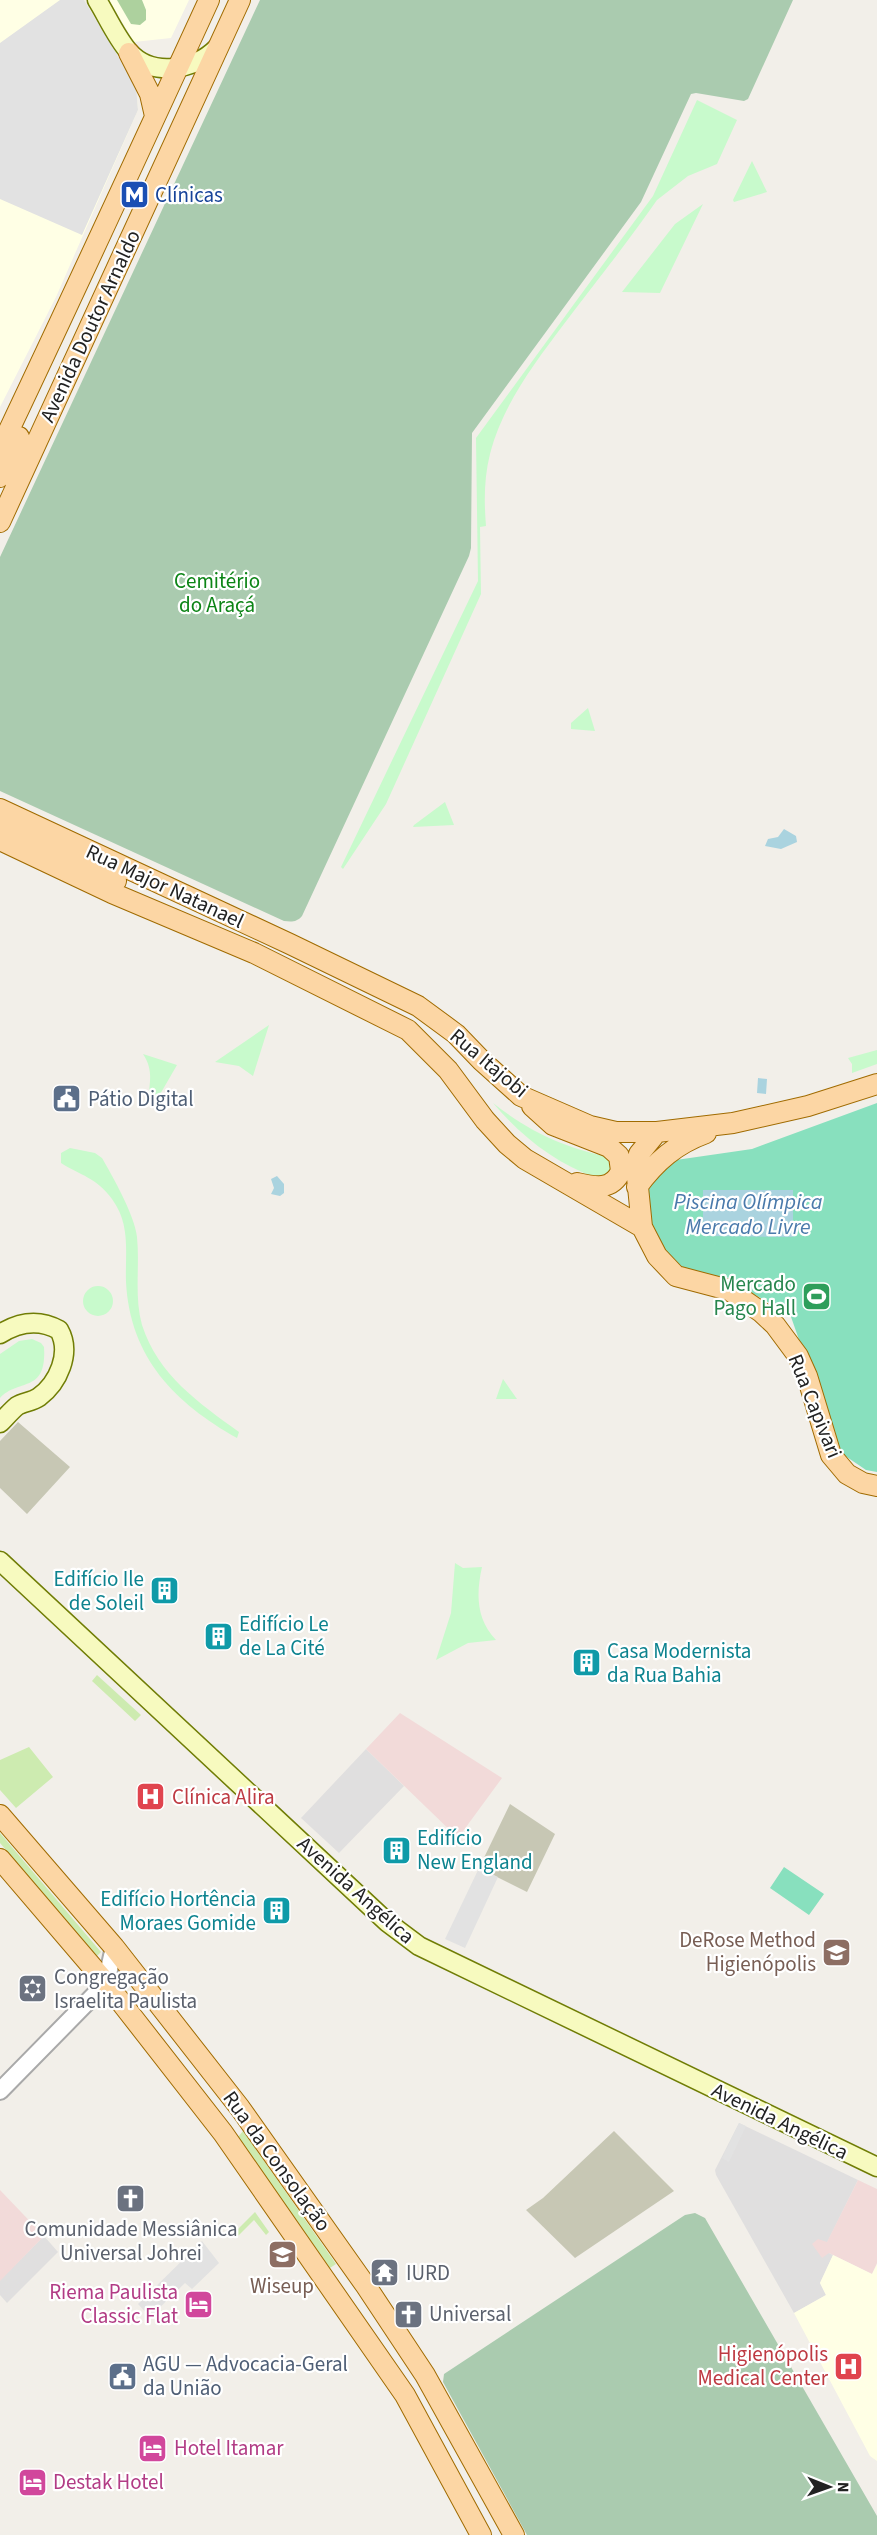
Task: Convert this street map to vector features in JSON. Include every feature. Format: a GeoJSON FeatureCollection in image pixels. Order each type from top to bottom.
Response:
{"type":"FeatureCollection","features":[{"type":"Feature","properties":{"kind":"main road"},"geometry":{"type":"LineString","coordinates":[[97,0],[129,53],[150,94],[155,116]]}},
{"type":"Feature","properties":{"kind":"main road","name":"Avenida Doutor Arnaldo"},"geometry":{"type":"LineString","coordinates":[[0,449],[102,235],[209,0]]}},
{"type":"Feature","properties":{"kind":"main road","name":"Avenida Doutor Arnaldo"},"geometry":{"type":"LineString","coordinates":[[0,522],[240,0]]}},
{"type":"Feature","properties":{"kind":"main road"},"geometry":{"type":"LineString","coordinates":[[129,53],[151,65],[178,68],[202,60],[217,48]]}},
{"type":"Feature","properties":{"kind":"main road"},"geometry":{"type":"LineString","coordinates":[[0,477],[44,387],[70,370]]}},
{"type":"Feature","properties":{"kind":"main road","name":"Rua Major Natanael"},"geometry":{"type":"LineString","coordinates":[[0,809],[330,964]]}},
{"type":"Feature","properties":{"kind":"main road"},"geometry":{"type":"LineString","coordinates":[[0,824],[137,891],[163,915]]}},
{"type":"Feature","properties":{"kind":"main road","name":"Rua Major Natanael"},"geometry":{"type":"LineString","coordinates":[[0,840],[302,976]]}},
{"type":"Feature","properties":{"kind":"main road","name":"Rua Itajobi"},"geometry":{"type":"LineString","coordinates":[[330,964],[418,1006],[456,1034],[521,1096],[590,1126],[616,1132],[657,1132],[733,1123]]}},
{"type":"Feature","properties":{"kind":"main road","name":"Rua Itajobi"},"geometry":{"type":"LineString","coordinates":[[302,976],[408,1030],[448,1070],[507,1144],[551,1176],[591,1197]]}},
{"type":"Feature","properties":{"kind":"main road"},"geometry":{"type":"LineString","coordinates":[[591,1197],[612,1196],[637,1187],[655,1164],[676,1147],[694,1137],[733,1123],[808,1106],[877,1084]]}},
{"type":"Feature","properties":{"kind":"main road"},"geometry":{"type":"LineString","coordinates":[[521,1096],[553,1125],[609,1147],[619,1156],[621,1171],[618,1176],[602,1187],[551,1176]]}},
{"type":"Feature","properties":{"kind":"main road"},"geometry":{"type":"LineString","coordinates":[[642,1227],[636,1167],[639,1154],[657,1132]]}},
{"type":"Feature","properties":{"kind":"main road"},"geometry":{"type":"LineString","coordinates":[[591,1197],[642,1227]]}},
{"type":"Feature","properties":{"kind":"main road","name":"Rua Capivari"},"geometry":{"type":"LineString","coordinates":[[642,1227],[657,1256],[676,1275],[729,1290],[776,1325],[798,1356],[807,1376],[831,1455],[847,1474],[863,1483],[877,1486]]}},
{"type":"Feature","properties":{"kind":"main road"},"geometry":{"type":"LineString","coordinates":[[0,1334],[26,1324],[39,1322],[53,1327],[62,1335],[63,1361],[53,1383],[37,1398],[17,1406],[0,1423]]}},
{"type":"Feature","properties":{"kind":"main road","name":"Avenida Angélica"},"geometry":{"type":"LineString","coordinates":[[0,1561],[387,1922],[419,1946],[877,2167]]}},
{"type":"Feature","properties":{"kind":"main road","name":"Rua da Consolação"},"geometry":{"type":"LineString","coordinates":[[0,1815],[114,1947],[240,2108],[366,2286],[442,2403],[514,2535]]}},
{"type":"Feature","properties":{"kind":"main road","name":"Rua da Consolação"},"geometry":{"type":"LineString","coordinates":[[0,1859],[106,1983],[223,2133],[405,2396],[481,2535]]}},
{"type":"Feature","properties":{"kind":"street"},"geometry":{"type":"LineString","coordinates":[[0,2091],[106,1983],[114,1947]]}},
{"type":"Feature","properties":{"kind":"shaded area"},"geometry":{"type":"Polygon","coordinates":[[[0,0],[84,0],[137,98],[138,110],[56,297],[0,407],[0,0]]]}},
{"type":"Feature","properties":{"kind":"shaded area"},"geometry":{"type":"Polygon","coordinates":[[[60,0],[84,0],[136,86],[138,110],[82,235],[0,199],[0,43],[60,0]]]}},
{"type":"Feature","properties":{"kind":"shaded area"},"geometry":{"type":"Polygon","coordinates":[[[109,0],[189,0],[171,38],[134,42],[109,0]]]}},
{"type":"Feature","properties":{"kind":"shaded area"},"geometry":{"type":"Polygon","coordinates":[[[18,1422],[70,1467],[27,1514],[0,1488],[0,1441],[18,1422]]]}},
{"type":"Feature","properties":{"kind":"shaded area"},"geometry":{"type":"Polygon","coordinates":[[[400,1713],[502,1778],[458,1838],[366,1749],[400,1713]]]}},
{"type":"Feature","properties":{"kind":"shaded area"},"geometry":{"type":"Polygon","coordinates":[[[366,1749],[404,1786],[339,1853],[301,1818],[366,1749]]]}},
{"type":"Feature","properties":{"kind":"shaded area"},"geometry":{"type":"Polygon","coordinates":[[[510,1804],[555,1834],[527,1892],[479,1868],[510,1804]]]}},
{"type":"Feature","properties":{"kind":"shaded area"},"geometry":{"type":"Polygon","coordinates":[[[479,1868],[498,1877],[465,1948],[445,1939],[479,1868]]]}},
{"type":"Feature","properties":{"kind":"shaded area"},"geometry":{"type":"Polygon","coordinates":[[[739,2123],[858,2180],[827,2243],[829,2253],[833,2255],[820,2283],[826,2295],[794,2313],[716,2175],[715,2170],[739,2123]]]}},
{"type":"Feature","properties":{"kind":"shaded area"},"geometry":{"type":"Polygon","coordinates":[[[739,2123],[746,2126],[729,2162],[722,2158],[739,2123]]]}},
{"type":"Feature","properties":{"kind":"shaded area"},"geometry":{"type":"Polygon","coordinates":[[[614,2131],[674,2191],[575,2258],[526,2210],[543,2198],[614,2131]]]}},
{"type":"Feature","properties":{"kind":"shaded area"},"geometry":{"type":"Polygon","coordinates":[[[858,2180],[877,2189],[877,2263],[872,2274],[829,2253],[822,2258],[812,2244],[818,2239],[827,2242],[858,2180]]]}},
{"type":"Feature","properties":{"kind":"shaded area"},"geometry":{"type":"Polygon","coordinates":[[[0,2190],[44,2236],[0,2281],[0,2190]]]}},
{"type":"Feature","properties":{"kind":"shaded area"},"geometry":{"type":"Polygon","coordinates":[[[44,2236],[58,2252],[7,2303],[0,2295],[0,2280],[44,2236]]]}},
{"type":"Feature","properties":{"kind":"shaded area"},"geometry":{"type":"Polygon","coordinates":[[[202,2241],[219,2263],[192,2289],[185,2283],[150,2317],[138,2304],[202,2241]]]}},
{"type":"Feature","properties":{"kind":"shaded area","name":"Higienópolis Medical Center"},"geometry":{"type":"Polygon","coordinates":[[[833,2255],[872,2274],[877,2264],[877,2461],[870,2456],[794,2313],[826,2295],[820,2283],[833,2255]]]}},
{"type":"Feature","properties":{"kind":"shaded area","name":"IURD"},"geometry":{"type":"Polygon","coordinates":[[[383,2259],[396,2279],[386,2286],[373,2267],[383,2259]]]}},
{"type":"Feature","properties":{"kind":"green space"},"geometry":{"type":"Polygon","coordinates":[[[117,0],[142,0],[146,10],[146,20],[140,25],[131,24],[117,0]]]}},
{"type":"Feature","properties":{"kind":"green space","name":"Cemitério do Araçá"},"geometry":{"type":"Polygon","coordinates":[[[260,0],[793,0],[748,99],[744,101],[691,94],[641,202],[472,433],[471,548],[469,556],[302,916],[292,921],[284,921],[0,791],[0,557],[260,0]]]}},
{"type":"Feature","properties":{"kind":"green space"},"geometry":{"type":"Polygon","coordinates":[[[697,100],[737,120],[717,164],[688,176],[657,200],[542,354],[511,401],[496,436],[487,472],[486,526],[480,527],[481,594],[386,804],[343,869],[341,867],[478,581],[476,438],[653,196],[697,100]]]}},
{"type":"Feature","properties":{"kind":"green space"},"geometry":{"type":"Polygon","coordinates":[[[752,161],[767,192],[734,202],[733,200],[752,161]]]}},
{"type":"Feature","properties":{"kind":"green space"},"geometry":{"type":"Polygon","coordinates":[[[703,204],[660,293],[622,292],[675,224],[703,204]]]}},
{"type":"Feature","properties":{"kind":"green space"},"geometry":{"type":"Polygon","coordinates":[[[588,708],[595,731],[571,729],[571,723],[588,708]]]}},
{"type":"Feature","properties":{"kind":"green space"},"geometry":{"type":"Polygon","coordinates":[[[445,802],[454,825],[413,827],[414,825],[445,802]]]}},
{"type":"Feature","properties":{"kind":"green space"},"geometry":{"type":"Polygon","coordinates":[[[269,1025],[253,1076],[239,1066],[215,1062],[269,1025]]]}},
{"type":"Feature","properties":{"kind":"green space"},"geometry":{"type":"Polygon","coordinates":[[[877,1050],[877,1064],[852,1073],[852,1064],[848,1058],[877,1050]]]}},
{"type":"Feature","properties":{"kind":"green space"},"geometry":{"type":"Polygon","coordinates":[[[143,1054],[177,1065],[155,1103],[151,1102],[149,1069],[143,1054]]]}},
{"type":"Feature","properties":{"kind":"green space"},"geometry":{"type":"Polygon","coordinates":[[[493,1103],[507,1114],[551,1139],[599,1155],[616,1158],[617,1171],[597,1178],[567,1165],[528,1138],[493,1103]]]}},
{"type":"Feature","properties":{"kind":"green space","name":"Mercado Pago Hall"},"geometry":{"type":"Polygon","coordinates":[[[877,1103],[877,1472],[866,1470],[838,1451],[790,1314],[726,1279],[687,1269],[677,1264],[664,1252],[648,1224],[645,1194],[649,1182],[676,1160],[752,1149],[877,1103]]]}},
{"type":"Feature","properties":{"kind":"green space"},"geometry":{"type":"Polygon","coordinates":[[[70,1148],[95,1153],[102,1158],[128,1208],[137,1237],[138,1292],[142,1325],[158,1359],[195,1399],[239,1432],[237,1438],[194,1410],[160,1375],[147,1356],[136,1334],[129,1309],[126,1282],[126,1239],[122,1219],[112,1199],[100,1186],[61,1163],[61,1153],[70,1148]]]}},
{"type":"Feature","properties":{"kind":"green space"},"geometry":{"type":"Polygon","coordinates":[[[98,1286],[104,1287],[112,1295],[112,1307],[104,1315],[98,1316],[92,1315],[84,1307],[83,1301],[84,1295],[92,1287],[98,1286]]]}},
{"type":"Feature","properties":{"kind":"green space"},"geometry":{"type":"Polygon","coordinates":[[[32,1339],[44,1347],[41,1372],[30,1383],[7,1392],[0,1398],[0,1354],[19,1341],[32,1339]]]}},
{"type":"Feature","properties":{"kind":"green space"},"geometry":{"type":"Polygon","coordinates":[[[503,1379],[517,1399],[496,1399],[503,1379]]]}},
{"type":"Feature","properties":{"kind":"green space"},"geometry":{"type":"Polygon","coordinates":[[[455,1563],[463,1568],[482,1567],[479,1606],[489,1632],[496,1640],[468,1643],[436,1660],[451,1613],[455,1563]]]}},
{"type":"Feature","properties":{"kind":"green space"},"geometry":{"type":"Polygon","coordinates":[[[97,1675],[141,1715],[135,1721],[92,1681],[97,1675]]]}},
{"type":"Feature","properties":{"kind":"green space"},"geometry":{"type":"Polygon","coordinates":[[[29,1747],[53,1777],[16,1808],[0,1790],[0,1760],[29,1747]]]}},
{"type":"Feature","properties":{"kind":"green space"},"geometry":{"type":"Polygon","coordinates":[[[0,1833],[101,1952],[97,1956],[0,1843],[0,1833]]]}},
{"type":"Feature","properties":{"kind":"green space"},"geometry":{"type":"Polygon","coordinates":[[[784,1867],[824,1894],[809,1915],[770,1888],[784,1867]]]}},
{"type":"Feature","properties":{"kind":"green space"},"geometry":{"type":"Polygon","coordinates":[[[243,2131],[336,2264],[330,2268],[238,2137],[243,2131]]]}},
{"type":"Feature","properties":{"kind":"green space"},"geometry":{"type":"Polygon","coordinates":[[[255,2212],[269,2232],[266,2235],[254,2220],[236,2238],[233,2234],[255,2212]]]}},
{"type":"Feature","properties":{"kind":"green space"},"geometry":{"type":"Polygon","coordinates":[[[695,2213],[705,2218],[877,2516],[877,2535],[527,2535],[443,2382],[444,2374],[685,2215],[695,2213]]]}},
{"type":"Feature","properties":{"kind":"water"},"geometry":{"type":"Polygon","coordinates":[[[784,829],[796,836],[797,842],[781,849],[765,846],[768,839],[778,837],[784,829]]]}},
{"type":"Feature","properties":{"kind":"water"},"geometry":{"type":"Polygon","coordinates":[[[758,1078],[767,1079],[766,1094],[757,1093],[758,1078]]]}},
{"type":"Feature","properties":{"kind":"water"},"geometry":{"type":"Polygon","coordinates":[[[277,1176],[284,1184],[284,1193],[280,1196],[271,1194],[274,1188],[271,1179],[277,1176]]]}},
{"type":"Feature","properties":{"kind":"water","name":"Piscina Olímpica Mercado Livre"},"geometry":{"type":"Polygon","coordinates":[[[703,1190],[793,1190],[793,1237],[703,1236],[703,1190]]]}},
{"type":"Feature","properties":{"kind":"place","name":"Clínicas"},"geometry":{"type":"Point","coordinates":[134,195]}},
{"type":"Feature","properties":{"kind":"place","name":"Pátio Digital"},"geometry":{"type":"Point","coordinates":[67,1099]}},
{"type":"Feature","properties":{"kind":"place","name":"Mercado Pago Hall"},"geometry":{"type":"Point","coordinates":[817,1296]}},
{"type":"Feature","properties":{"kind":"place","name":"Edifício Ile de Soleil"},"geometry":{"type":"Point","coordinates":[165,1591]}},
{"type":"Feature","properties":{"kind":"place","name":"Edifício Le de La Cité"},"geometry":{"type":"Point","coordinates":[218,1636]}},
{"type":"Feature","properties":{"kind":"place","name":"Casa Modernista da Rua Bahia"},"geometry":{"type":"Point","coordinates":[586,1663]}},
{"type":"Feature","properties":{"kind":"place","name":"Clínica Alira"},"geometry":{"type":"Point","coordinates":[151,1797]}},
{"type":"Feature","properties":{"kind":"place","name":"Edifício New England"},"geometry":{"type":"Point","coordinates":[396,1850]}},
{"type":"Feature","properties":{"kind":"place","name":"Edifício Hortência Moraes Gomide"},"geometry":{"type":"Point","coordinates":[277,1911]}},
{"type":"Feature","properties":{"kind":"place","name":"DeRose Method Higienópolis"},"geometry":{"type":"Point","coordinates":[837,1952]}},
{"type":"Feature","properties":{"kind":"place","name":"Congregação Israelita Paulista"},"geometry":{"type":"Point","coordinates":[33,1989]}},
{"type":"Feature","properties":{"kind":"place","name":"Comunidade Messiânica Universal Johrei"},"geometry":{"type":"Point","coordinates":[131,2198]}},
{"type":"Feature","properties":{"kind":"place","name":"Wiseup"},"geometry":{"type":"Point","coordinates":[282,2255]}},
{"type":"Feature","properties":{"kind":"place","name":"IURD"},"geometry":{"type":"Point","coordinates":[385,2273]}},
{"type":"Feature","properties":{"kind":"place","name":"Riema Paulista Classic Flat"},"geometry":{"type":"Point","coordinates":[199,2304]}},
{"type":"Feature","properties":{"kind":"place","name":"Universal"},"geometry":{"type":"Point","coordinates":[408,2314]}},
{"type":"Feature","properties":{"kind":"place","name":"Higienópolis Medical Center"},"geometry":{"type":"Point","coordinates":[849,2366]}},
{"type":"Feature","properties":{"kind":"place","name":"AGU — Advocacia-Geral da União"},"geometry":{"type":"Point","coordinates":[122,2376]}},
{"type":"Feature","properties":{"kind":"place","name":"Hotel Itamar"},"geometry":{"type":"Point","coordinates":[153,2448]}},
{"type":"Feature","properties":{"kind":"place","name":"Destak Hotel"},"geometry":{"type":"Point","coordinates":[32,2482]}}]}
